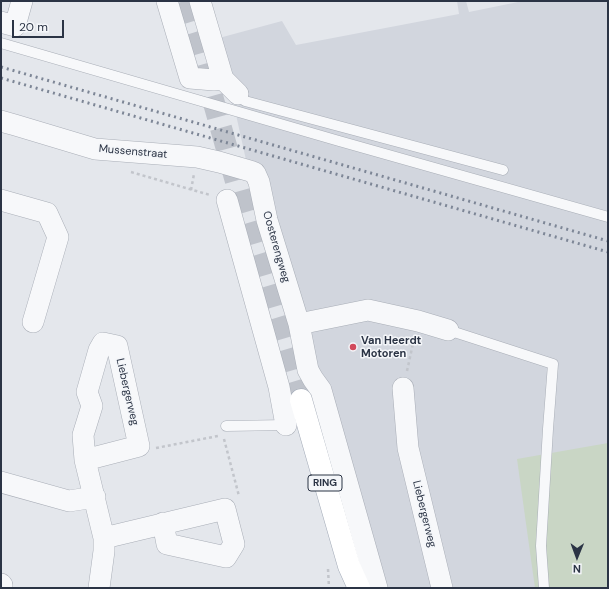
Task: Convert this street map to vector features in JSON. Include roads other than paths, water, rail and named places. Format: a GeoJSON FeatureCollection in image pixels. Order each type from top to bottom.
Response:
{"type":"FeatureCollection","features":[{"type":"Feature","properties":{"kind":"main road","name":"RING"},"geometry":{"type":"LineString","coordinates":[[301,400],[349,566],[359,588]]}},
{"type":"Feature","properties":{"kind":"main road","name":"RING"},"geometry":{"type":"LineString","coordinates":[[348,588],[349,566]]}},
{"type":"Feature","properties":{"kind":"street"},"geometry":{"type":"LineString","coordinates":[[1,22],[15,26],[22,1]]}},
{"type":"Feature","properties":{"kind":"street"},"geometry":{"type":"LineString","coordinates":[[168,1],[190,78],[214,80],[223,79]]}},
{"type":"Feature","properties":{"kind":"street"},"geometry":{"type":"LineString","coordinates":[[200,1],[223,79],[238,94]]}},
{"type":"Feature","properties":{"kind":"street","name":"Mussenstraat"},"geometry":{"type":"LineString","coordinates":[[1,121],[95,149],[195,166]]}},
{"type":"Feature","properties":{"kind":"street","name":"Oosterengweg"},"geometry":{"type":"LineString","coordinates":[[195,166],[219,162],[255,173],[259,182],[267,220],[299,324],[308,370],[321,390],[377,588]]}},
{"type":"Feature","properties":{"kind":"street"},"geometry":{"type":"LineString","coordinates":[[1,200],[47,213],[58,237],[33,322]]}},
{"type":"Feature","properties":{"kind":"street"},"geometry":{"type":"LineString","coordinates":[[227,200],[279,387],[286,424]]}},
{"type":"Feature","properties":{"kind":"street"},"geometry":{"type":"LineString","coordinates":[[299,324],[368,310],[418,321],[448,330]]}},
{"type":"Feature","properties":{"kind":"street","name":"Liebergerweg"},"geometry":{"type":"LineString","coordinates":[[85,460],[140,446],[117,346],[103,343],[99,350],[87,392],[92,406],[82,435],[85,460],[104,538],[104,551],[98,588]]}},
{"type":"Feature","properties":{"kind":"street"},"geometry":{"type":"LineString","coordinates":[[279,387],[313,379]]}},
{"type":"Feature","properties":{"kind":"street","name":"Liebergerweg"},"geometry":{"type":"LineString","coordinates":[[403,388],[408,448],[442,588]]}},
{"type":"Feature","properties":{"kind":"street"},"geometry":{"type":"LineString","coordinates":[[1,482],[69,501],[95,497]]}},
{"type":"Feature","properties":{"kind":"street"},"geometry":{"type":"LineString","coordinates":[[104,538],[163,523],[225,509],[234,544],[226,557],[167,544],[163,523]]}},
{"type":"Feature","properties":{"kind":"street"},"geometry":{"type":"LineString","coordinates":[[1,584],[2,588]]}},
{"type":"Feature","properties":{"kind":"lane"},"geometry":{"type":"LineString","coordinates":[[1,43],[608,217]]}},
{"type":"Feature","properties":{"kind":"lane"},"geometry":{"type":"LineString","coordinates":[[238,94],[245,101],[503,170]]}},
{"type":"Feature","properties":{"kind":"lane"},"geometry":{"type":"LineString","coordinates":[[448,330],[553,364],[547,435],[541,546],[544,588]]}},
{"type":"Feature","properties":{"kind":"lane"},"geometry":{"type":"LineString","coordinates":[[226,426],[286,424]]}},
{"type":"Feature","properties":{"kind":"tunnel"},"geometry":{"type":"LineString","coordinates":[[184,1],[301,400]]}},
{"type":"Feature","properties":{"kind":"railway"},"geometry":{"type":"LineString","coordinates":[[1,67],[608,241]]}},
{"type":"Feature","properties":{"kind":"railway"},"geometry":{"type":"LineString","coordinates":[[1,78],[608,252]]}},
{"type":"Feature","properties":{"kind":"place","name":"Van Heerdt Motoren"},"geometry":{"type":"Point","coordinates":[353,347]}}]}
